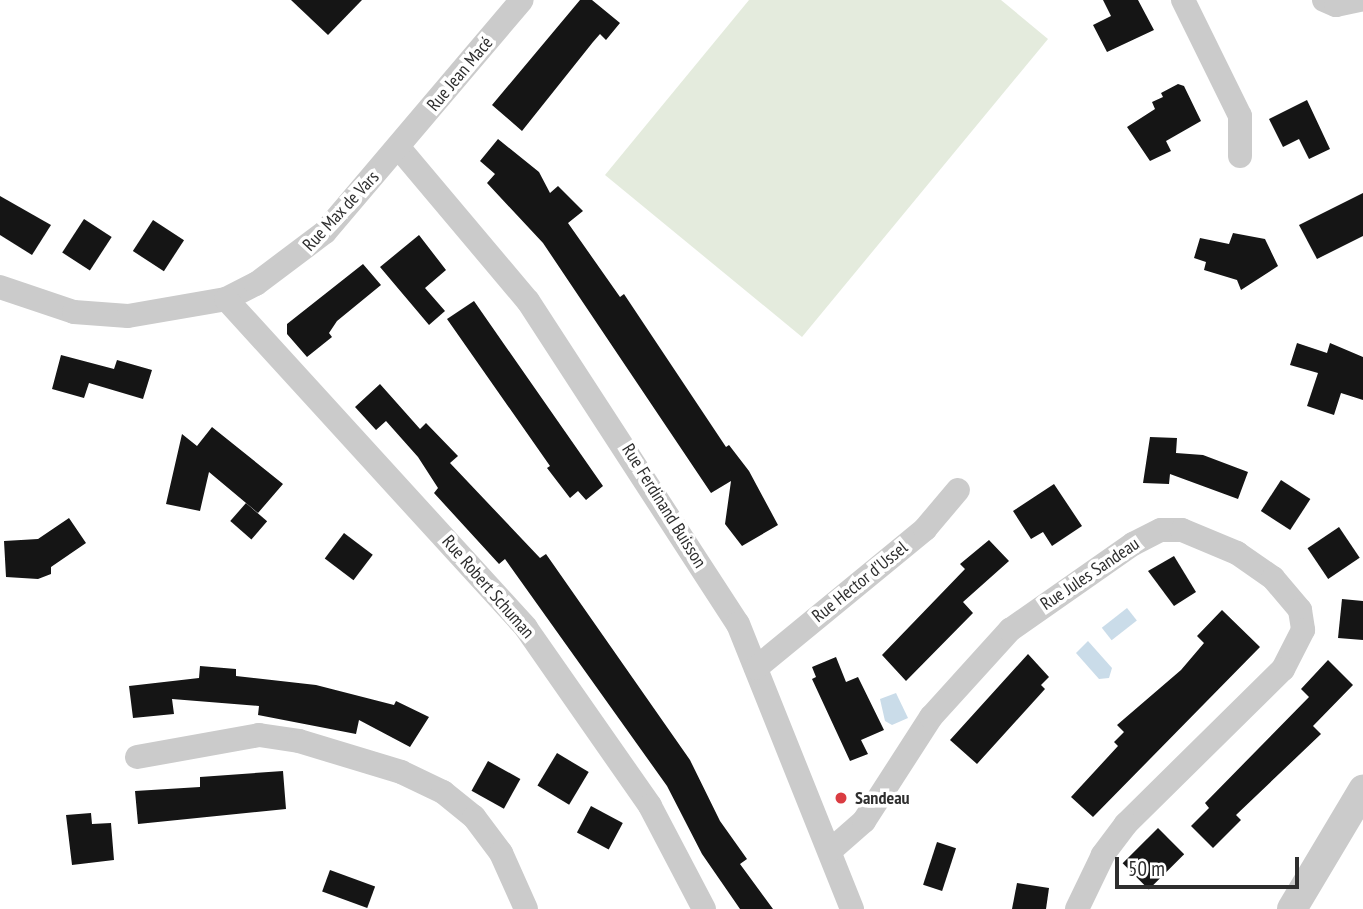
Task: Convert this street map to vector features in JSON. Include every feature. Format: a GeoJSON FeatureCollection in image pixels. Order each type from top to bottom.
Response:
{"type":"FeatureCollection","features":[{"type":"Feature","properties":{"kind":"street","name":"Rue Jean Macé"},"geometry":{"type":"LineString","coordinates":[[399,148],[522,0]]}},
{"type":"Feature","properties":{"kind":"street"},"geometry":{"type":"LineString","coordinates":[[1183,0],[1240,116],[1240,156]]}},
{"type":"Feature","properties":{"kind":"street"},"geometry":{"type":"LineString","coordinates":[[1324,0],[1336,5],[1359,0]]}},
{"type":"Feature","properties":{"kind":"street","name":"Rue Max de Vars"},"geometry":{"type":"LineString","coordinates":[[0,287],[74,313],[128,316],[226,299],[307,250],[399,148]]}},
{"type":"Feature","properties":{"kind":"street","name":"Rue Ferdinand Buisson"},"geometry":{"type":"LineString","coordinates":[[399,148],[528,301],[738,624],[831,850],[852,909]]}},
{"type":"Feature","properties":{"kind":"street","name":"Rue Robert Schuman"},"geometry":{"type":"LineString","coordinates":[[226,299],[526,628],[650,806],[704,909]]}},
{"type":"Feature","properties":{"kind":"street","name":"Rue Hector d'Ussel"},"geometry":{"type":"LineString","coordinates":[[756,668],[925,529],[958,490]]}},
{"type":"Feature","properties":{"kind":"street","name":"Rue Jules Sandeau"},"geometry":{"type":"LineString","coordinates":[[831,850],[864,821],[931,717],[1010,630],[1133,544],[1161,530],[1182,530],[1237,553],[1273,578],[1300,610],[1303,630],[1283,669],[1126,824],[1103,855],[1077,909]]}},
{"type":"Feature","properties":{"kind":"street"},"geometry":{"type":"LineString","coordinates":[[137,757],[259,735],[299,741],[401,772],[443,792],[474,817],[501,853],[526,909]]}},
{"type":"Feature","properties":{"kind":"street"},"geometry":{"type":"LineString","coordinates":[[1292,909],[1363,790]]}},
{"type":"Feature","properties":{"kind":"shaded area"},"geometry":{"type":"Polygon","coordinates":[[[749,0],[1001,0],[1048,39],[802,337],[605,175],[749,0]]]}},
{"type":"Feature","properties":{"kind":"water"},"geometry":{"type":"Polygon","coordinates":[[[1127,608],[1137,621],[1112,640],[1102,628],[1127,608]]]}},
{"type":"Feature","properties":{"kind":"water"},"geometry":{"type":"Polygon","coordinates":[[[1088,641],[1112,668],[1109,678],[1099,679],[1076,653],[1088,641]]]}},
{"type":"Feature","properties":{"kind":"water"},"geometry":{"type":"Polygon","coordinates":[[[896,693],[908,718],[892,725],[885,721],[880,699],[896,693]]]}},
{"type":"Feature","properties":{"kind":"building"},"geometry":{"type":"Polygon","coordinates":[[[291,0],[362,0],[328,35],[291,0]]]}},
{"type":"Feature","properties":{"kind":"building"},"geometry":{"type":"Polygon","coordinates":[[[580,0],[592,0],[620,23],[606,40],[600,34],[522,131],[492,105],[580,0]]]}},
{"type":"Feature","properties":{"kind":"building"},"geometry":{"type":"Polygon","coordinates":[[[1103,0],[1138,0],[1154,30],[1107,52],[1093,25],[1111,16],[1103,0]]]}},
{"type":"Feature","properties":{"kind":"building"},"geometry":{"type":"Polygon","coordinates":[[[1178,84],[1184,86],[1201,121],[1166,141],[1171,151],[1150,161],[1127,127],[1155,109],[1152,102],[1163,97],[1161,93],[1178,84]]]}},
{"type":"Feature","properties":{"kind":"building"},"geometry":{"type":"Polygon","coordinates":[[[1307,100],[1330,149],[1309,159],[1299,139],[1283,147],[1269,119],[1307,100]]]}},
{"type":"Feature","properties":{"kind":"building"},"geometry":{"type":"Polygon","coordinates":[[[498,139],[539,172],[550,193],[558,186],[583,211],[568,223],[620,297],[624,294],[726,447],[729,445],[749,471],[778,525],[742,546],[725,524],[731,481],[711,493],[543,243],[487,183],[495,174],[480,161],[498,139]]]}},
{"type":"Feature","properties":{"kind":"building"},"geometry":{"type":"Polygon","coordinates":[[[1363,193],[1363,236],[1317,259],[1299,225],[1363,193]]]}},
{"type":"Feature","properties":{"kind":"building"},"geometry":{"type":"Polygon","coordinates":[[[0,196],[51,225],[32,255],[0,235],[0,196]]]}},
{"type":"Feature","properties":{"kind":"building"},"geometry":{"type":"Polygon","coordinates":[[[84,219],[112,237],[90,271],[62,253],[84,219]]]}},
{"type":"Feature","properties":{"kind":"building"},"geometry":{"type":"Polygon","coordinates":[[[153,220],[184,240],[164,271],[133,251],[153,220]]]}},
{"type":"Feature","properties":{"kind":"building"},"geometry":{"type":"Polygon","coordinates":[[[1233,233],[1265,239],[1278,266],[1241,290],[1237,280],[1204,270],[1206,262],[1194,258],[1200,238],[1229,244],[1233,233]]]}},
{"type":"Feature","properties":{"kind":"building"},"geometry":{"type":"Polygon","coordinates":[[[419,235],[446,270],[425,288],[445,311],[429,325],[380,267],[419,235]]]}},
{"type":"Feature","properties":{"kind":"building"},"geometry":{"type":"Polygon","coordinates":[[[363,264],[381,285],[337,321],[329,333],[332,337],[307,357],[287,334],[287,324],[363,264]]]}},
{"type":"Feature","properties":{"kind":"building"},"geometry":{"type":"Polygon","coordinates":[[[474,301],[603,486],[586,500],[578,491],[570,498],[447,319],[474,301]]]}},
{"type":"Feature","properties":{"kind":"building"},"geometry":{"type":"Polygon","coordinates":[[[1297,343],[1327,353],[1330,343],[1363,357],[1363,400],[1341,393],[1334,415],[1307,406],[1318,373],[1290,365],[1297,343]]]}},
{"type":"Feature","properties":{"kind":"building"},"geometry":{"type":"Polygon","coordinates":[[[61,355],[114,369],[117,360],[152,370],[143,399],[89,383],[84,398],[52,389],[61,355]]]}},
{"type":"Feature","properties":{"kind":"building"},"geometry":{"type":"Polygon","coordinates":[[[380,384],[420,429],[426,423],[458,456],[450,463],[540,558],[546,554],[690,760],[720,821],[747,859],[740,864],[773,909],[740,909],[702,854],[667,786],[505,559],[499,564],[434,493],[438,488],[418,457],[386,421],[376,430],[355,407],[380,384]]]}},
{"type":"Feature","properties":{"kind":"building"},"geometry":{"type":"Polygon","coordinates":[[[212,427],[283,484],[258,513],[209,472],[200,511],[166,504],[182,434],[197,446],[212,427]]]}},
{"type":"Feature","properties":{"kind":"building"},"geometry":{"type":"Polygon","coordinates":[[[1150,437],[1177,438],[1176,453],[1203,455],[1248,472],[1238,499],[1170,474],[1169,484],[1143,483],[1150,437]]]}},
{"type":"Feature","properties":{"kind":"building"},"geometry":{"type":"Polygon","coordinates":[[[1281,480],[1310,499],[1290,530],[1261,511],[1281,480]]]}},
{"type":"Feature","properties":{"kind":"building"},"geometry":{"type":"Polygon","coordinates":[[[1054,484],[1082,526],[1052,546],[1043,532],[1031,539],[1013,511],[1054,484]]]}},
{"type":"Feature","properties":{"kind":"building"},"geometry":{"type":"Polygon","coordinates":[[[246,503],[267,521],[251,539],[230,521],[246,503]]]}},
{"type":"Feature","properties":{"kind":"building"},"geometry":{"type":"Polygon","coordinates":[[[69,518],[86,543],[51,567],[51,574],[38,579],[6,577],[4,541],[38,539],[69,518]]]}},
{"type":"Feature","properties":{"kind":"building"},"geometry":{"type":"Polygon","coordinates":[[[1339,527],[1360,558],[1328,579],[1307,548],[1339,527]]]}},
{"type":"Feature","properties":{"kind":"building"},"geometry":{"type":"Polygon","coordinates":[[[344,533],[373,555],[353,580],[325,559],[344,533]]]}},
{"type":"Feature","properties":{"kind":"building"},"geometry":{"type":"Polygon","coordinates":[[[989,540],[1009,561],[963,602],[973,613],[906,681],[882,655],[965,569],[960,564],[989,540]]]}},
{"type":"Feature","properties":{"kind":"building"},"geometry":{"type":"Polygon","coordinates":[[[1174,556],[1196,592],[1174,606],[1148,571],[1174,556]]]}},
{"type":"Feature","properties":{"kind":"building"},"geometry":{"type":"Polygon","coordinates":[[[1342,599],[1363,601],[1363,640],[1338,638],[1342,599]]]}},
{"type":"Feature","properties":{"kind":"building"},"geometry":{"type":"Polygon","coordinates":[[[1222,610],[1260,647],[1093,817],[1071,797],[1118,746],[1114,742],[1124,732],[1117,725],[1181,670],[1204,643],[1197,636],[1222,610]]]}},
{"type":"Feature","properties":{"kind":"building"},"geometry":{"type":"Polygon","coordinates":[[[1028,654],[1049,677],[1041,685],[1045,689],[977,764],[950,740],[1028,654]]]}},
{"type":"Feature","properties":{"kind":"building"},"geometry":{"type":"Polygon","coordinates":[[[836,657],[846,682],[858,677],[884,730],[861,740],[868,754],[850,761],[812,679],[816,677],[812,667],[836,657]]]}},
{"type":"Feature","properties":{"kind":"building"},"geometry":{"type":"Polygon","coordinates":[[[1328,660],[1353,685],[1313,726],[1321,734],[1236,815],[1241,820],[1213,848],[1191,826],[1209,808],[1205,803],[1309,697],[1301,689],[1328,660]]]}},
{"type":"Feature","properties":{"kind":"building"},"geometry":{"type":"Polygon","coordinates":[[[200,666],[236,669],[236,676],[316,685],[394,705],[396,701],[429,717],[410,747],[359,720],[356,734],[258,715],[259,706],[172,699],[174,714],[133,718],[129,686],[199,678],[200,666]]]}},
{"type":"Feature","properties":{"kind":"building"},"geometry":{"type":"Polygon","coordinates":[[[557,753],[589,772],[569,805],[537,786],[557,753]]]}},
{"type":"Feature","properties":{"kind":"building"},"geometry":{"type":"Polygon","coordinates":[[[488,761],[520,779],[504,809],[472,791],[488,761]]]}},
{"type":"Feature","properties":{"kind":"building"},"geometry":{"type":"Polygon","coordinates":[[[283,771],[286,809],[138,824],[135,791],[200,787],[200,777],[283,771]]]}},
{"type":"Feature","properties":{"kind":"building"},"geometry":{"type":"Polygon","coordinates":[[[591,806],[623,823],[609,849],[577,832],[591,806]]]}},
{"type":"Feature","properties":{"kind":"building"},"geometry":{"type":"Polygon","coordinates":[[[91,813],[92,824],[111,823],[114,860],[72,865],[66,815],[91,813]]]}},
{"type":"Feature","properties":{"kind":"building"},"geometry":{"type":"Polygon","coordinates":[[[1158,828],[1184,854],[1149,890],[1123,863],[1158,828]]]}},
{"type":"Feature","properties":{"kind":"building"},"geometry":{"type":"Polygon","coordinates":[[[937,842],[956,848],[942,891],[923,885],[937,842]]]}},
{"type":"Feature","properties":{"kind":"building"},"geometry":{"type":"Polygon","coordinates":[[[330,870],[375,886],[367,908],[322,892],[330,870]]]}},
{"type":"Feature","properties":{"kind":"building"},"geometry":{"type":"Polygon","coordinates":[[[1017,883],[1049,888],[1046,909],[1012,909],[1017,883]]]}},
{"type":"Feature","properties":{"kind":"place","name":"Sandeau"},"geometry":{"type":"Point","coordinates":[841,798]}}]}
